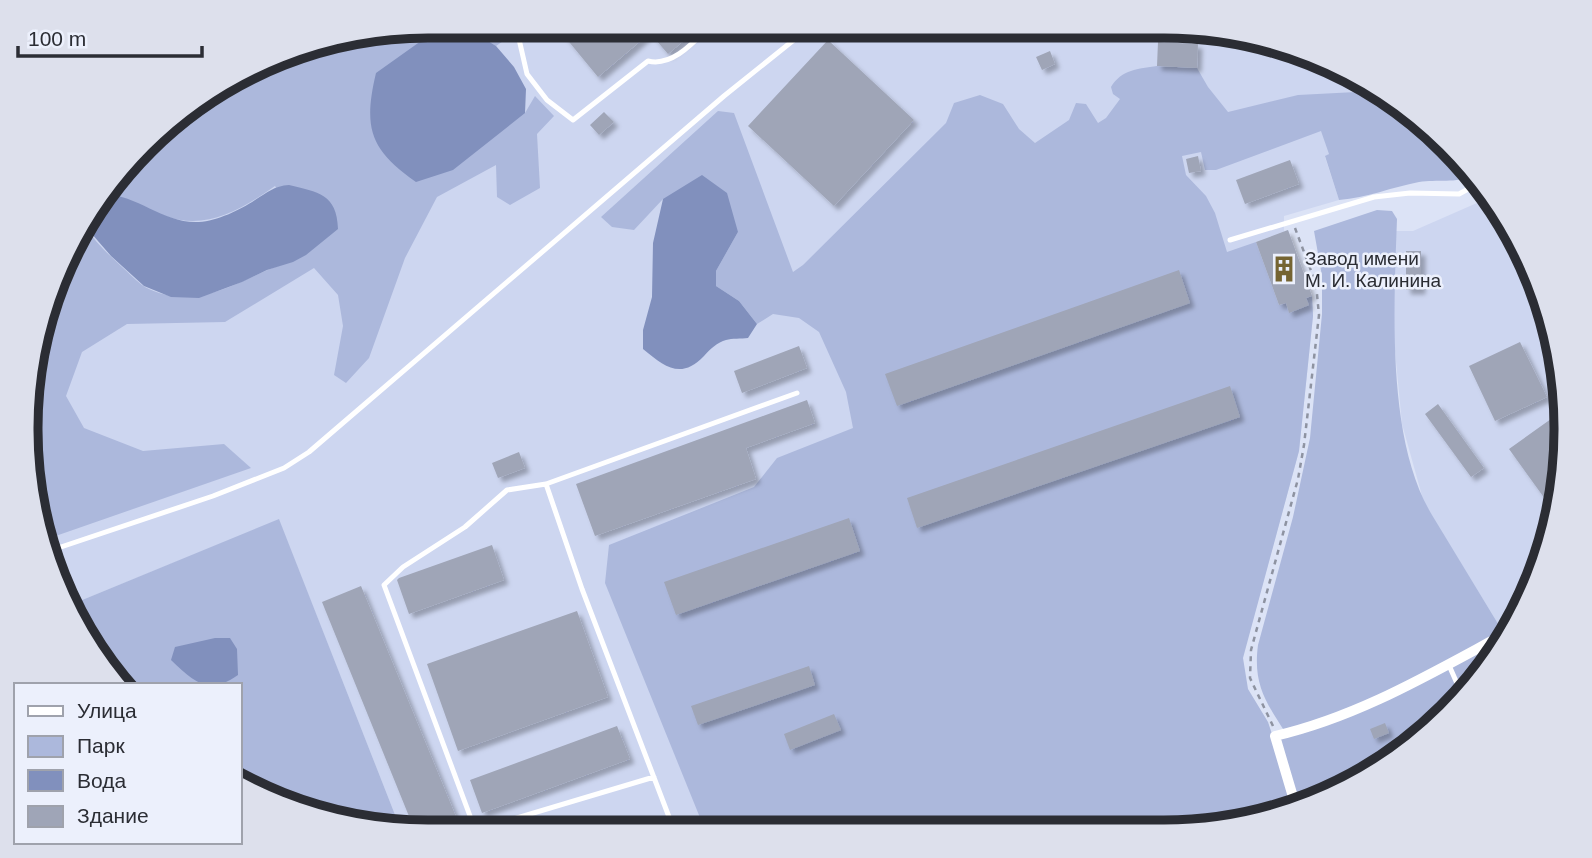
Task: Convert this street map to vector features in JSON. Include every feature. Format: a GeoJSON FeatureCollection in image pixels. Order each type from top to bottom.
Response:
{"type":"FeatureCollection","features":[{"type":"Feature","properties":{"kind":"street"},"geometry":{"type":"LineString","coordinates":[[1293,797],[1275,736],[1360,710],[1491,641]]}},
{"type":"Feature","properties":{"kind":"lane"},"geometry":{"type":"LineString","coordinates":[[519,38],[527,74],[547,100],[573,120],[648,61],[670,61],[696,38]]}},
{"type":"Feature","properties":{"kind":"lane"},"geometry":{"type":"LineString","coordinates":[[57,548],[236,488],[284,468],[309,452],[724,96],[796,38]]}},
{"type":"Feature","properties":{"kind":"lane"},"geometry":{"type":"LineString","coordinates":[[1230,240],[1374,197],[1410,193],[1459,194],[1470,188]]}},
{"type":"Feature","properties":{"kind":"lane"},"geometry":{"type":"LineString","coordinates":[[472,820],[384,585],[403,567],[465,527],[507,490],[545,484],[797,393]]}},
{"type":"Feature","properties":{"kind":"lane"},"geometry":{"type":"LineString","coordinates":[[545,484],[670,820]]}},
{"type":"Feature","properties":{"kind":"lane"},"geometry":{"type":"LineString","coordinates":[[1448,663],[1458,685]]}},
{"type":"Feature","properties":{"kind":"lane"},"geometry":{"type":"LineString","coordinates":[[510,820],[654,777]]}},
{"type":"Feature","properties":{"kind":"path"},"geometry":{"type":"LineString","coordinates":[[1275,736],[1272,721],[1257,697],[1250,678],[1251,649],[1298,479],[1319,315],[1316,284],[1297,237],[1294,222]]}},
{"type":"Feature","properties":{"kind":"shaded area"},"geometry":{"type":"Polygon","coordinates":[[[429,38],[1163,38],[1214,42],[1264,52],[1312,68],[1359,91],[1329,154],[1325,157],[1339,200],[1284,216],[1284,231],[1288,230],[1312,296],[1313,316],[1299,451],[1221,736],[1027,820],[396,818],[279,520],[79,601],[59,555],[46,505],[38,429],[46,353],[59,303],[79,256],[104,212],[135,172],[191,119],[234,91],[280,68],[353,46],[429,38]]]}},
{"type":"Feature","properties":{"kind":"shaded area"},"geometry":{"type":"Polygon","coordinates":[[[1480,201],[1501,234],[1524,280],[1546,353],[1554,429],[1546,505],[1533,555],[1500,626],[1424,503],[1402,424],[1393,330],[1396,231],[1413,231],[1480,201]]]}},
{"type":"Feature","properties":{"kind":"green space"},"geometry":{"type":"Polygon","coordinates":[[[431,38],[525,113],[535,96],[554,116],[537,134],[540,188],[510,205],[497,197],[496,165],[437,197],[405,258],[369,358],[346,383],[334,375],[343,326],[338,295],[314,268],[225,322],[127,324],[82,352],[66,396],[84,428],[143,451],[224,444],[251,468],[54,537],[39,455],[42,378],[59,303],[91,234],[145,287],[161,293],[191,297],[234,285],[297,258],[315,246],[275,186],[223,216],[195,221],[165,216],[115,196],[153,153],[212,104],[280,68],[353,46],[431,38]]]}},
{"type":"Feature","properties":{"kind":"green space"},"geometry":{"type":"Polygon","coordinates":[[[479,38],[508,38],[496,46],[479,38]]]}},
{"type":"Feature","properties":{"kind":"green space"},"geometry":{"type":"Polygon","coordinates":[[[1143,68],[1197,68],[1228,112],[1298,95],[1356,90],[1401,119],[1463,179],[1419,182],[1339,200],[1325,156],[1329,154],[1321,131],[1216,170],[1205,170],[1201,152],[1182,156],[1186,175],[1206,196],[1215,213],[1227,252],[1256,242],[1279,305],[1286,303],[1289,312],[1308,305],[1306,298],[1312,296],[1313,316],[1299,451],[1243,658],[1248,689],[1268,722],[1272,734],[1285,732],[1262,691],[1257,670],[1258,645],[1293,517],[1310,438],[1322,314],[1322,276],[1314,231],[1377,210],[1392,211],[1397,219],[1396,371],[1407,449],[1417,484],[1432,515],[1500,626],[1457,686],[1401,739],[1336,779],[1289,799],[1264,806],[1214,816],[1163,820],[701,820],[605,583],[609,545],[754,487],[777,458],[853,428],[846,392],[819,332],[799,318],[773,314],[757,324],[739,301],[716,286],[716,271],[738,232],[663,199],[634,230],[612,227],[601,217],[718,111],[734,113],[793,272],[946,123],[954,103],[980,95],[1003,104],[1019,129],[1035,143],[1069,120],[1076,103],[1086,104],[1098,123],[1106,118],[1120,99],[1113,94],[1111,87],[1115,81],[1131,71],[1143,68]]]}},
{"type":"Feature","properties":{"kind":"green space"},"geometry":{"type":"Polygon","coordinates":[[[279,519],[396,818],[353,812],[303,799],[242,771],[242,683],[132,683],[104,646],[79,601],[279,519]]]}},
{"type":"Feature","properties":{"kind":"water"},"geometry":{"type":"Polygon","coordinates":[[[425,38],[483,38],[496,46],[514,67],[526,89],[525,113],[453,170],[416,182],[389,159],[374,136],[370,109],[376,73],[425,38]]]}},
{"type":"Feature","properties":{"kind":"water"},"geometry":{"type":"Polygon","coordinates":[[[702,175],[727,193],[738,232],[716,271],[716,286],[739,301],[757,324],[748,338],[723,341],[696,363],[680,369],[666,365],[643,349],[643,330],[652,297],[653,243],[663,199],[702,175]]]}},
{"type":"Feature","properties":{"kind":"water"},"geometry":{"type":"Polygon","coordinates":[[[289,185],[324,196],[334,208],[338,229],[293,262],[199,298],[171,297],[144,286],[111,256],[91,233],[115,196],[174,219],[199,222],[213,220],[242,208],[279,187],[289,185]]]}},
{"type":"Feature","properties":{"kind":"water"},"geometry":{"type":"Polygon","coordinates":[[[215,638],[230,638],[237,649],[238,675],[222,683],[200,683],[171,660],[175,647],[215,638]]]}},
{"type":"Feature","properties":{"kind":"building"},"geometry":{"type":"Polygon","coordinates":[[[566,38],[644,38],[598,77],[566,38]]]}},
{"type":"Feature","properties":{"kind":"building"},"geometry":{"type":"Polygon","coordinates":[[[654,38],[687,38],[668,54],[654,38]]]}},
{"type":"Feature","properties":{"kind":"building"},"geometry":{"type":"Polygon","coordinates":[[[828,40],[914,120],[834,206],[748,126],[828,40]]]}},
{"type":"Feature","properties":{"kind":"building"},"geometry":{"type":"Polygon","coordinates":[[[1158,42],[1198,44],[1197,68],[1157,66],[1158,42]]]}},
{"type":"Feature","properties":{"kind":"building"},"geometry":{"type":"Polygon","coordinates":[[[1050,51],[1055,64],[1042,70],[1036,57],[1050,51]]]}},
{"type":"Feature","properties":{"kind":"building"},"geometry":{"type":"Polygon","coordinates":[[[604,112],[614,122],[599,135],[590,125],[604,112]]]}},
{"type":"Feature","properties":{"kind":"building"},"geometry":{"type":"Polygon","coordinates":[[[1198,156],[1201,171],[1189,173],[1186,159],[1198,156]]]}},
{"type":"Feature","properties":{"kind":"building"},"geometry":{"type":"Polygon","coordinates":[[[1290,160],[1299,184],[1245,204],[1236,180],[1290,160]]]}},
{"type":"Feature","properties":{"kind":"building","name":"Завод имени М. И. Калинина"},"geometry":{"type":"Polygon","coordinates":[[[1288,230],[1312,296],[1306,298],[1309,305],[1289,313],[1286,303],[1279,305],[1256,242],[1288,230]]]}},
{"type":"Feature","properties":{"kind":"building"},"geometry":{"type":"Polygon","coordinates":[[[1406,251],[1421,251],[1421,290],[1406,290],[1406,251]]]}},
{"type":"Feature","properties":{"kind":"building"},"geometry":{"type":"Polygon","coordinates":[[[1179,270],[1190,303],[897,406],[885,374],[1179,270]]]}},
{"type":"Feature","properties":{"kind":"building"},"geometry":{"type":"Polygon","coordinates":[[[1520,342],[1547,397],[1495,421],[1469,366],[1520,342]]]}},
{"type":"Feature","properties":{"kind":"building"},"geometry":{"type":"Polygon","coordinates":[[[799,346],[807,368],[742,393],[734,371],[799,346]]]}},
{"type":"Feature","properties":{"kind":"building"},"geometry":{"type":"Polygon","coordinates":[[[1230,386],[1240,417],[917,528],[907,498],[1230,386]]]}},
{"type":"Feature","properties":{"kind":"building"},"geometry":{"type":"Polygon","coordinates":[[[807,400],[815,423],[746,448],[756,479],[595,536],[576,484],[807,400]]]}},
{"type":"Feature","properties":{"kind":"building"},"geometry":{"type":"Polygon","coordinates":[[[1438,404],[1484,468],[1471,477],[1425,414],[1438,404]]]}},
{"type":"Feature","properties":{"kind":"building"},"geometry":{"type":"Polygon","coordinates":[[[1554,417],[1553,455],[1547,501],[1509,449],[1554,417]]]}},
{"type":"Feature","properties":{"kind":"building"},"geometry":{"type":"Polygon","coordinates":[[[519,452],[525,468],[498,478],[492,463],[519,452]]]}},
{"type":"Feature","properties":{"kind":"building"},"geometry":{"type":"Polygon","coordinates":[[[849,518],[860,551],[676,615],[664,582],[849,518]]]}},
{"type":"Feature","properties":{"kind":"building"},"geometry":{"type":"Polygon","coordinates":[[[492,545],[504,580],[409,614],[397,580],[399,578],[492,545]]]}},
{"type":"Feature","properties":{"kind":"building"},"geometry":{"type":"Polygon","coordinates":[[[361,586],[457,819],[410,819],[322,602],[361,586]]]}},
{"type":"Feature","properties":{"kind":"building"},"geometry":{"type":"Polygon","coordinates":[[[577,611],[608,697],[458,751],[427,664],[577,611]]]}},
{"type":"Feature","properties":{"kind":"building"},"geometry":{"type":"Polygon","coordinates":[[[809,666],[815,685],[698,725],[691,706],[809,666]]]}},
{"type":"Feature","properties":{"kind":"building"},"geometry":{"type":"Polygon","coordinates":[[[834,714],[841,730],[790,750],[784,734],[834,714]]]}},
{"type":"Feature","properties":{"kind":"building"},"geometry":{"type":"Polygon","coordinates":[[[1385,723],[1389,733],[1374,739],[1370,729],[1385,723]]]}},
{"type":"Feature","properties":{"kind":"building"},"geometry":{"type":"Polygon","coordinates":[[[617,726],[630,759],[482,813],[470,780],[617,726]]]}},
{"type":"Feature","properties":{"kind":"place","name":"Завод имени М. И. Калинина"},"geometry":{"type":"Point","coordinates":[1284,269]}}]}
